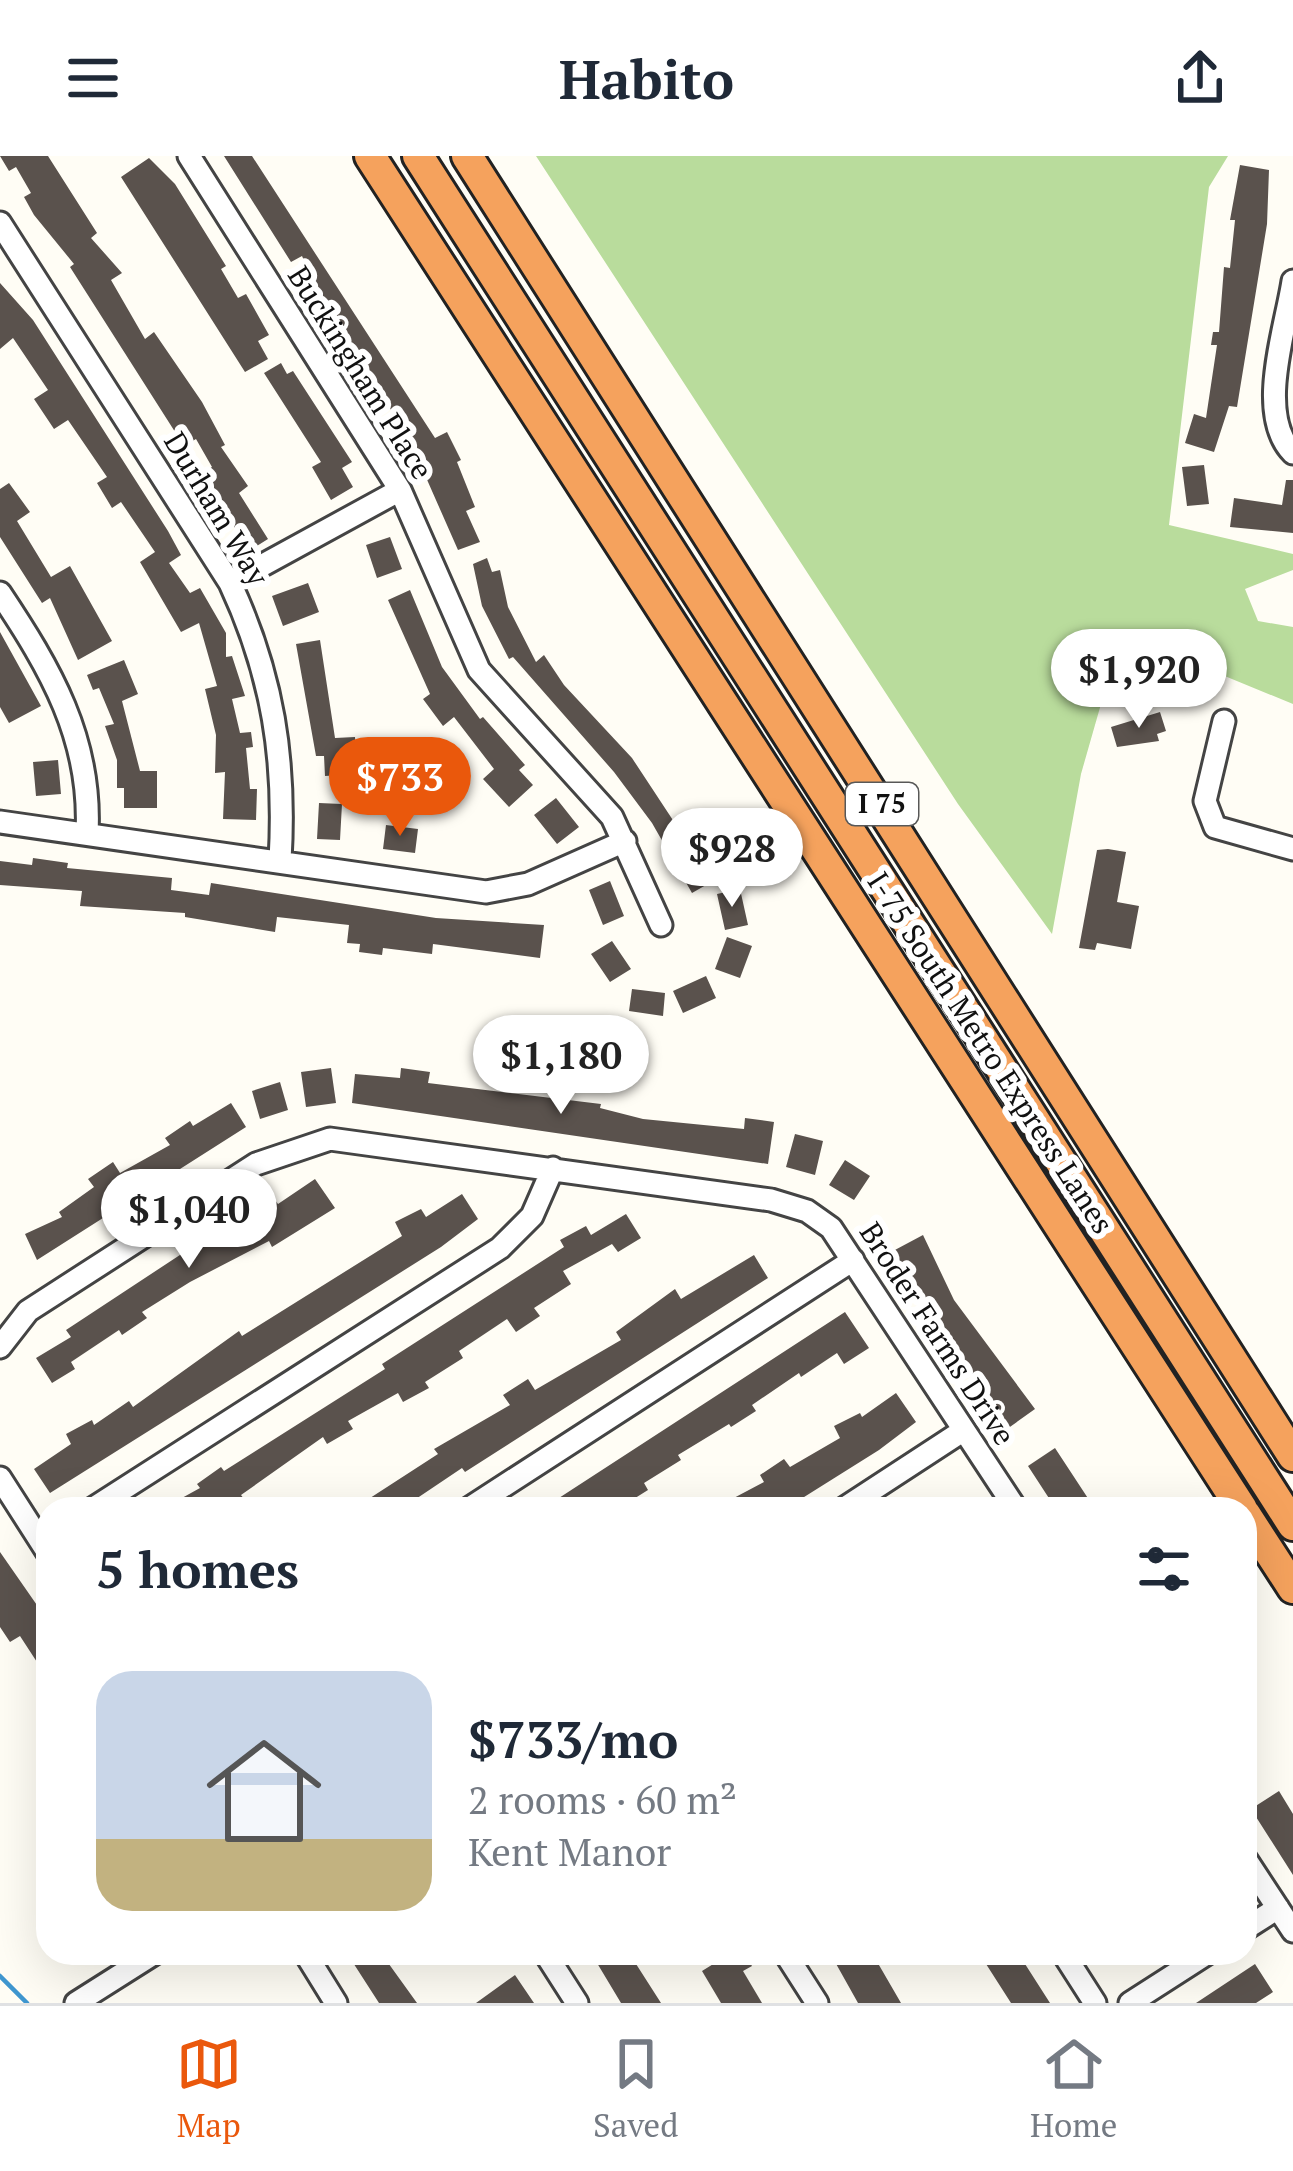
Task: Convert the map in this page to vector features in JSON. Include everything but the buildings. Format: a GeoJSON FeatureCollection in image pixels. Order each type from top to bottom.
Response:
{"type":"FeatureCollection","features":[{"type":"Feature","properties":{"kind":"highway","name":"I 75"},"geometry":{"type":"LineString","coordinates":[[370,156],[1233,1497]]}},
{"type":"Feature","properties":{"kind":"highway","name":"I-75 South Metro Express Lanes"},"geometry":{"type":"LineString","coordinates":[[418,156],[1293,1525]]}},
{"type":"Feature","properties":{"kind":"highway","name":"I 75"},"geometry":{"type":"LineString","coordinates":[[467,156],[1293,1456]]}},
{"type":"Feature","properties":{"kind":"highway","name":"I 75"},"geometry":{"type":"LineString","coordinates":[[1257,1533],[1293,1588]]}},
{"type":"Feature","properties":{"kind":"street","name":"Buckingham Place"},"geometry":{"type":"LineString","coordinates":[[189,156],[400,490],[479,670],[594,797],[626,841],[661,925]]}},
{"type":"Feature","properties":{"kind":"street","name":"Durham Way"},"geometry":{"type":"LineString","coordinates":[[0,223],[230,583],[253,633],[280,736],[284,790],[280,861]]}},
{"type":"Feature","properties":{"kind":"street"},"geometry":{"type":"LineString","coordinates":[[1293,285],[1274,414],[1282,443],[1293,453]]}},
{"type":"Feature","properties":{"kind":"street"},"geometry":{"type":"LineString","coordinates":[[230,583],[400,490]]}},
{"type":"Feature","properties":{"kind":"street"},"geometry":{"type":"LineString","coordinates":[[0,592],[44,660],[70,713],[87,785],[87,833]]}},
{"type":"Feature","properties":{"kind":"street"},"geometry":{"type":"LineString","coordinates":[[1224,721],[1205,801],[1215,827],[1293,849]]}},
{"type":"Feature","properties":{"kind":"street"},"geometry":{"type":"LineString","coordinates":[[0,822],[486,892],[528,884],[626,841]]}},
{"type":"Feature","properties":{"kind":"street","name":"Broder Farms Drive"},"geometry":{"type":"LineString","coordinates":[[0,1347],[28,1311],[280,1152],[352,1139],[771,1199],[807,1211],[831,1228],[1008,1497]]}},
{"type":"Feature","properties":{"kind":"street"},"geometry":{"type":"LineString","coordinates":[[111,1497],[500,1248],[532,1216],[553,1168]]}},
{"type":"Feature","properties":{"kind":"street"},"geometry":{"type":"LineString","coordinates":[[487,1497],[853,1260]]}},
{"type":"Feature","properties":{"kind":"street"},"geometry":{"type":"LineString","coordinates":[[861,1497],[964,1430]]}},
{"type":"Feature","properties":{"kind":"street"},"geometry":{"type":"LineString","coordinates":[[0,1478],[36,1530]]}},
{"type":"Feature","properties":{"kind":"street"},"geometry":{"type":"LineString","coordinates":[[1257,1876],[1293,1931]]}},
{"type":"Feature","properties":{"kind":"street"},"geometry":{"type":"LineString","coordinates":[[1257,1921],[1278,1908]]}},
{"type":"Feature","properties":{"kind":"street"},"geometry":{"type":"LineString","coordinates":[[76,2003],[136,1965]]}},
{"type":"Feature","properties":{"kind":"street"},"geometry":{"type":"LineString","coordinates":[[312,1965],[336,2003]]}},
{"type":"Feature","properties":{"kind":"street"},"geometry":{"type":"LineString","coordinates":[[553,1965],[578,2003]]}},
{"type":"Feature","properties":{"kind":"street"},"geometry":{"type":"LineString","coordinates":[[793,1965],[817,2003]]}},
{"type":"Feature","properties":{"kind":"street"},"geometry":{"type":"LineString","coordinates":[[1071,1965],[1095,2003]]}},
{"type":"Feature","properties":{"kind":"street"},"geometry":{"type":"LineString","coordinates":[[1130,2003],[1189,1965]]}},
{"type":"Feature","properties":{"kind":"green space"},"geometry":{"type":"Polygon","coordinates":[[[536,156],[1228,156],[1209,187],[1169,525],[1293,554],[1293,570],[1245,589],[1258,621],[1293,627],[1293,704],[1198,665],[1103,697],[1081,774],[1052,934],[958,804],[536,156]]]}},
{"type":"Feature","properties":{"kind":"waterway"},"geometry":{"type":"LineString","coordinates":[[0,1976],[27,2003]]}}]}
